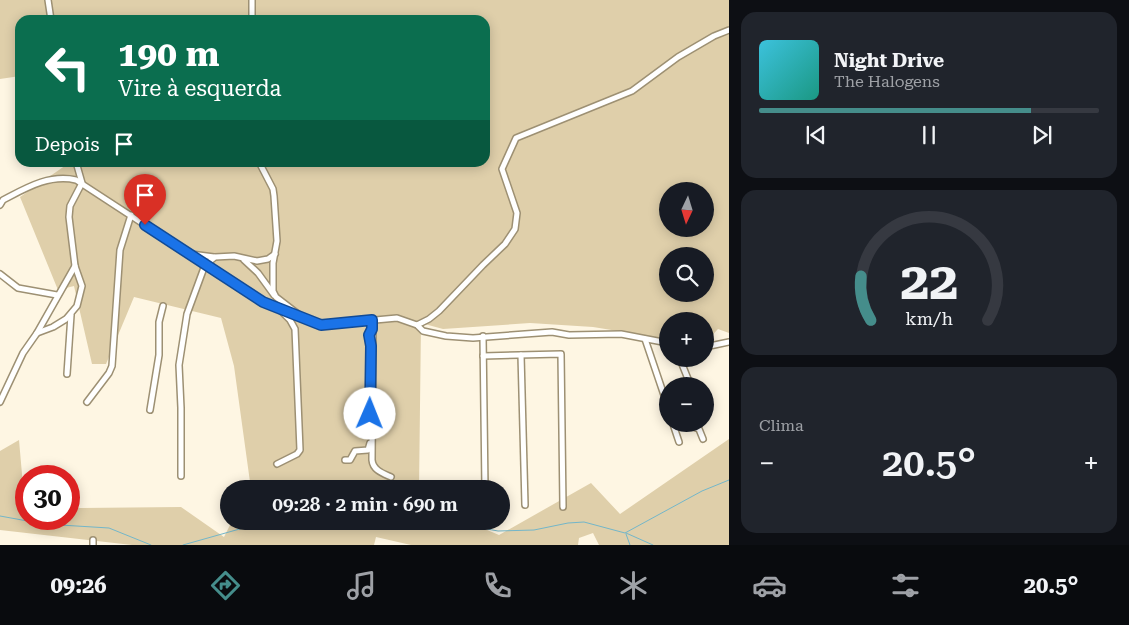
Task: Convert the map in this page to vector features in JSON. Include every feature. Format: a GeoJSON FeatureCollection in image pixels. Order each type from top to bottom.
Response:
{"type":"FeatureCollection","features":[{"type":"Feature","properties":{"kind":"street"},"geometry":{"type":"LineString","coordinates":[[48,0],[50,15]]}},
{"type":"Feature","properties":{"kind":"street"},"geometry":{"type":"LineString","coordinates":[[252,0],[252,15]]}},
{"type":"Feature","properties":{"kind":"street"},"geometry":{"type":"LineString","coordinates":[[417,325],[440,311],[506,244],[514,229],[517,213],[502,169],[516,138],[632,91],[678,57],[714,36],[729,30]]}},
{"type":"Feature","properties":{"kind":"street"},"geometry":{"type":"LineString","coordinates":[[36,333],[53,327],[71,315],[77,306],[82,291],[75,266],[69,217],[70,206],[82,183],[77,167]]}},
{"type":"Feature","properties":{"kind":"street"},"geometry":{"type":"LineString","coordinates":[[262,167],[273,189],[277,241],[273,291],[276,297]]}},
{"type":"Feature","properties":{"kind":"street"},"geometry":{"type":"LineString","coordinates":[[0,206],[3,200],[41,182],[65,177],[76,180],[263,302],[321,325],[397,318],[417,325],[423,331],[446,336],[473,338],[552,332],[569,335],[621,334],[659,342]]}},
{"type":"Feature","properties":{"kind":"street"},"geometry":{"type":"LineString","coordinates":[[87,402],[109,373],[112,366],[120,250],[131,215]]}},
{"type":"Feature","properties":{"kind":"street"},"geometry":{"type":"LineString","coordinates":[[188,254],[215,257],[234,256],[263,261],[275,254]]}},
{"type":"Feature","properties":{"kind":"street"},"geometry":{"type":"LineString","coordinates":[[181,476],[179,365],[187,314],[205,265],[215,257]]}},
{"type":"Feature","properties":{"kind":"street"},"geometry":{"type":"LineString","coordinates":[[243,258],[258,273],[276,297],[301,316]]}},
{"type":"Feature","properties":{"kind":"street"},"geometry":{"type":"LineString","coordinates":[[0,402],[23,353],[75,266]]}},
{"type":"Feature","properties":{"kind":"street"},"geometry":{"type":"LineString","coordinates":[[0,274],[18,288],[57,295]]}},
{"type":"Feature","properties":{"kind":"street"},"geometry":{"type":"LineString","coordinates":[[150,410],[159,355],[159,322],[163,306]]}},
{"type":"Feature","properties":{"kind":"street"},"geometry":{"type":"LineString","coordinates":[[277,464],[297,454],[300,450],[296,329],[279,309]]}},
{"type":"Feature","properties":{"kind":"street"},"geometry":{"type":"LineString","coordinates":[[67,374],[71,315]]}},
{"type":"Feature","properties":{"kind":"street"},"geometry":{"type":"LineString","coordinates":[[372,320],[372,460],[376,470],[391,477]]}},
{"type":"Feature","properties":{"kind":"street"},"geometry":{"type":"LineString","coordinates":[[345,460],[350,460],[355,451],[366,451],[370,447],[371,346],[369,335],[372,329]]}},
{"type":"Feature","properties":{"kind":"street"},"geometry":{"type":"LineString","coordinates":[[482,336],[485,480]]}},
{"type":"Feature","properties":{"kind":"street"},"geometry":{"type":"LineString","coordinates":[[645,339],[659,381]]}},
{"type":"Feature","properties":{"kind":"street"},"geometry":{"type":"LineString","coordinates":[[714,346],[729,342]]}},
{"type":"Feature","properties":{"kind":"street"},"geometry":{"type":"LineString","coordinates":[[483,356],[561,354],[562,507]]}},
{"type":"Feature","properties":{"kind":"street"},"geometry":{"type":"LineString","coordinates":[[521,355],[525,505]]}},
{"type":"Feature","properties":{"kind":"street"},"geometry":{"type":"LineString","coordinates":[[676,432],[679,442]]}},
{"type":"Feature","properties":{"kind":"street"},"geometry":{"type":"LineString","coordinates":[[700,432],[703,439]]}},
{"type":"Feature","properties":{"kind":"shaded area"},"geometry":{"type":"Polygon","coordinates":[[[0,0],[729,0],[729,333],[718,329],[714,333],[714,312],[659,312],[659,338],[593,327],[530,323],[443,329],[421,323],[419,480],[250,480],[234,366],[221,318],[134,297],[106,364],[92,364],[74,286],[58,290],[20,197],[63,167],[490,167],[490,15],[15,15],[15,77],[0,79],[0,0]]]}},
{"type":"Feature","properties":{"kind":"shaded area"},"geometry":{"type":"Polygon","coordinates":[[[729,439],[729,545],[599,545],[593,533],[579,538],[578,545],[411,545],[376,537],[374,545],[132,545],[0,530],[0,451],[19,440],[21,465],[15,465],[15,530],[80,530],[80,508],[181,507],[224,537],[228,530],[487,530],[499,535],[591,483],[620,514],[729,439]]]}},
{"type":"Feature","properties":{"kind":"waterway"},"geometry":{"type":"LineString","coordinates":[[493,530],[534,530],[568,523],[584,522],[625,533],[702,491],[729,480]]}},
{"type":"Feature","properties":{"kind":"waterway"},"geometry":{"type":"LineString","coordinates":[[0,516],[44,524],[109,528],[151,545]]}},
{"type":"Feature","properties":{"kind":"waterway"},"geometry":{"type":"LineString","coordinates":[[183,545],[236,530]]}},
{"type":"Feature","properties":{"kind":"waterway"},"geometry":{"type":"LineString","coordinates":[[626,533],[653,545]]}},
{"type":"Feature","properties":{"kind":"waterway"},"geometry":{"type":"LineString","coordinates":[[626,534],[630,545]]}},
{"type":"Feature","properties":{"kind":"route"},"geometry":{"type":"LineString","coordinates":[[145,225],[263,302],[279,309],[321,325],[372,320],[372,329],[369,335],[371,346],[370,414]]}}]}
